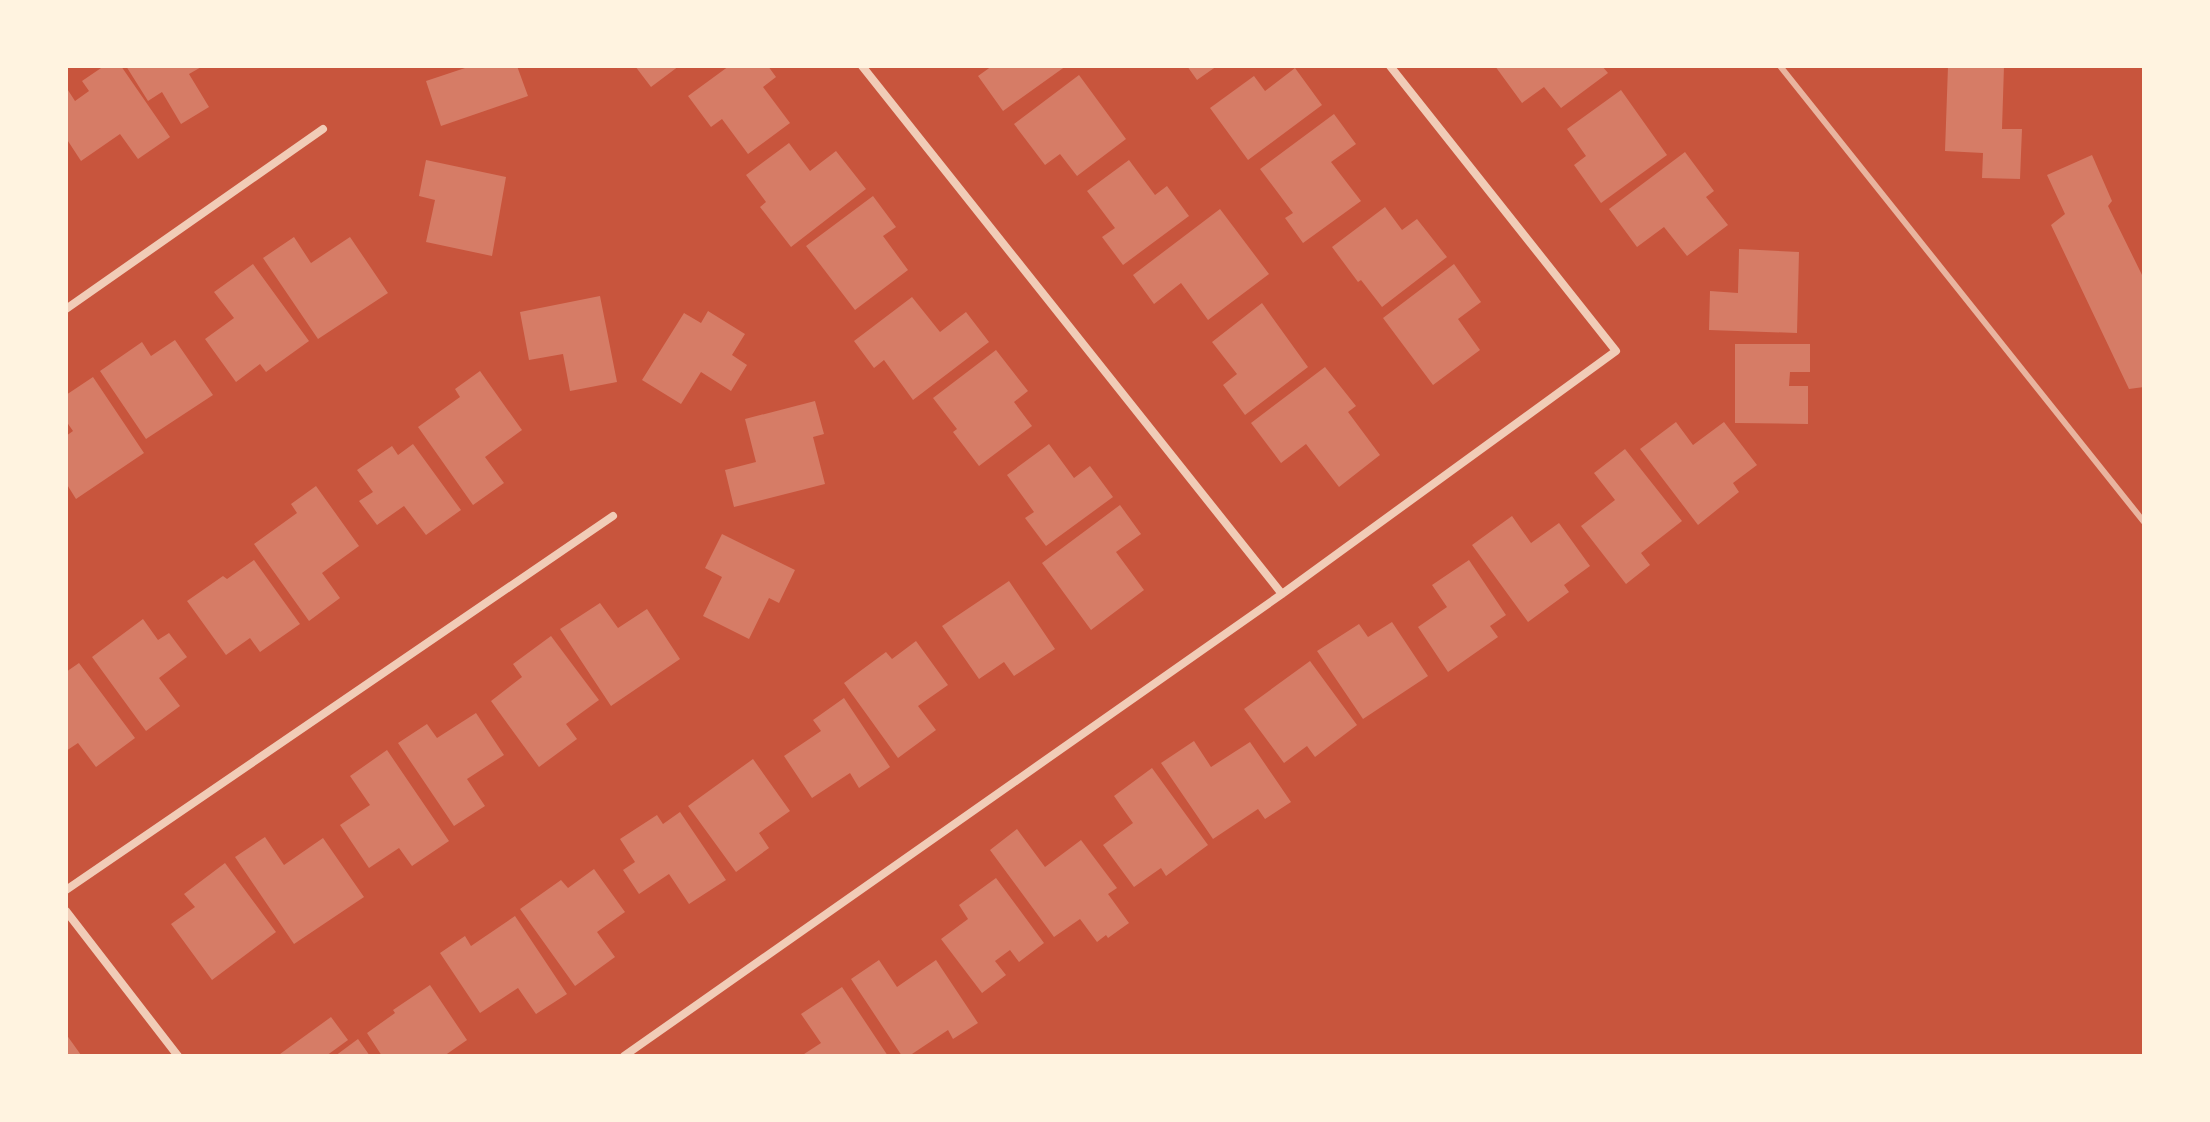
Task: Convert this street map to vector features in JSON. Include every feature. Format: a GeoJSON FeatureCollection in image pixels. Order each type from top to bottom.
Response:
{"type":"FeatureCollection","features":[{"type":"Feature","properties":{"kind":"street"},"geometry":{"type":"LineString","coordinates":[[862,66],[1282,594]]}},
{"type":"Feature","properties":{"kind":"street"},"geometry":{"type":"LineString","coordinates":[[624,1056],[1282,594],[1616,351],[1390,66]]}},
{"type":"Feature","properties":{"kind":"street"},"geometry":{"type":"LineString","coordinates":[[66,309],[323,129]]}},
{"type":"Feature","properties":{"kind":"street"},"geometry":{"type":"LineString","coordinates":[[66,890],[613,516]]}},
{"type":"Feature","properties":{"kind":"street"},"geometry":{"type":"LineString","coordinates":[[66,911],[178,1056]]}},
{"type":"Feature","properties":{"kind":"building"},"geometry":{"type":"Polygon","coordinates":[[[104,66],[121,66],[170,137],[138,159],[120,134],[81,161],[66,138],[66,87],[75,101],[89,91],[82,81],[104,66]]]}},
{"type":"Feature","properties":{"kind":"building"},"geometry":{"type":"Polygon","coordinates":[[[126,66],[203,66],[189,74],[209,107],[181,124],[162,92],[148,101],[126,66]]]}},
{"type":"Feature","properties":{"kind":"building"},"geometry":{"type":"Polygon","coordinates":[[[464,66],[517,66],[528,96],[441,126],[426,81],[464,66]]]}},
{"type":"Feature","properties":{"kind":"building"},"geometry":{"type":"Polygon","coordinates":[[[635,66],[679,66],[651,87],[635,66]]]}},
{"type":"Feature","properties":{"kind":"building"},"geometry":{"type":"Polygon","coordinates":[[[729,66],[768,66],[776,77],[763,87],[790,123],[748,154],[722,119],[711,127],[688,96],[729,66]]]}},
{"type":"Feature","properties":{"kind":"building"},"geometry":{"type":"Polygon","coordinates":[[[992,66],[1066,66],[1003,111],[978,76],[992,66]]]}},
{"type":"Feature","properties":{"kind":"building"},"geometry":{"type":"Polygon","coordinates":[[[1187,66],[1217,66],[1197,80],[1187,66]]]}},
{"type":"Feature","properties":{"kind":"building"},"geometry":{"type":"Polygon","coordinates":[[[1495,66],[1602,66],[1608,73],[1561,108],[1544,87],[1522,103],[1495,66]]]}},
{"type":"Feature","properties":{"kind":"building"},"geometry":{"type":"Polygon","coordinates":[[[1948,66],[2004,66],[2002,129],[2022,129],[2020,179],[1982,178],[1983,153],[1945,151],[1948,66]]]}},
{"type":"Feature","properties":{"kind":"building"},"geometry":{"type":"Polygon","coordinates":[[[1295,68],[1322,105],[1248,160],[1210,108],[1254,76],[1265,91],[1295,68]]]}},
{"type":"Feature","properties":{"kind":"building"},"geometry":{"type":"Polygon","coordinates":[[[1079,75],[1126,139],[1077,176],[1060,154],[1045,165],[1014,124],[1079,75]]]}},
{"type":"Feature","properties":{"kind":"building"},"geometry":{"type":"Polygon","coordinates":[[[1621,90],[1667,155],[1601,203],[1574,165],[1586,156],[1567,129],[1621,90]]]}},
{"type":"Feature","properties":{"kind":"building"},"geometry":{"type":"Polygon","coordinates":[[[1334,114],[1356,144],[1331,162],[1361,201],[1303,243],[1285,218],[1293,213],[1260,169],[1334,114]]]}},
{"type":"Feature","properties":{"kind":"building"},"geometry":{"type":"Polygon","coordinates":[[[789,143],[810,171],[836,151],[866,189],[791,247],[760,207],[766,202],[746,175],[789,143]]]}},
{"type":"Feature","properties":{"kind":"building"},"geometry":{"type":"Polygon","coordinates":[[[1685,152],[1714,191],[1706,197],[1728,225],[1687,256],[1664,227],[1637,247],[1609,209],[1685,152]]]}},
{"type":"Feature","properties":{"kind":"building"},"geometry":{"type":"Polygon","coordinates":[[[2092,155],[2112,201],[2108,206],[2144,279],[2144,387],[2129,389],[2051,225],[2065,214],[2047,175],[2092,155]]]}},
{"type":"Feature","properties":{"kind":"building"},"geometry":{"type":"Polygon","coordinates":[[[426,160],[506,177],[492,256],[426,242],[435,200],[419,196],[426,160]]]}},
{"type":"Feature","properties":{"kind":"building"},"geometry":{"type":"Polygon","coordinates":[[[1129,160],[1155,195],[1167,186],[1189,216],[1123,265],[1102,237],[1115,228],[1087,191],[1129,160]]]}},
{"type":"Feature","properties":{"kind":"building"},"geometry":{"type":"Polygon","coordinates":[[[873,196],[896,227],[883,236],[908,270],[855,310],[806,246],[873,196]]]}},
{"type":"Feature","properties":{"kind":"building"},"geometry":{"type":"Polygon","coordinates":[[[1385,207],[1402,230],[1417,219],[1447,257],[1382,307],[1361,280],[1358,282],[1332,247],[1385,207]]]}},
{"type":"Feature","properties":{"kind":"building"},"geometry":{"type":"Polygon","coordinates":[[[1220,209],[1269,274],[1208,320],[1181,283],[1154,304],[1133,275],[1220,209]]]}},
{"type":"Feature","properties":{"kind":"building"},"geometry":{"type":"Polygon","coordinates":[[[294,237],[311,263],[350,237],[388,293],[318,339],[263,258],[294,237]]]}},
{"type":"Feature","properties":{"kind":"building"},"geometry":{"type":"Polygon","coordinates":[[[1739,249],[1799,252],[1797,333],[1709,330],[1710,291],[1738,293],[1739,249]]]}},
{"type":"Feature","properties":{"kind":"building"},"geometry":{"type":"Polygon","coordinates":[[[253,264],[309,341],[266,372],[260,364],[236,382],[205,339],[234,318],[214,292],[253,264]]]}},
{"type":"Feature","properties":{"kind":"building"},"geometry":{"type":"Polygon","coordinates":[[[1454,264],[1481,302],[1458,319],[1480,350],[1433,385],[1383,318],[1454,264]]]}},
{"type":"Feature","properties":{"kind":"building"},"geometry":{"type":"Polygon","coordinates":[[[600,296],[617,382],[570,391],[563,354],[529,360],[520,312],[600,296]]]}},
{"type":"Feature","properties":{"kind":"building"},"geometry":{"type":"Polygon","coordinates":[[[912,297],[940,332],[966,312],[989,342],[913,400],[884,360],[874,368],[854,341],[912,297]]]}},
{"type":"Feature","properties":{"kind":"building"},"geometry":{"type":"Polygon","coordinates":[[[1262,303],[1308,367],[1245,415],[1223,385],[1237,374],[1212,342],[1262,303]]]}},
{"type":"Feature","properties":{"kind":"building"},"geometry":{"type":"Polygon","coordinates":[[[708,311],[745,334],[732,355],[747,365],[731,391],[701,372],[681,404],[642,380],[684,313],[701,323],[708,311]]]}},
{"type":"Feature","properties":{"kind":"building"},"geometry":{"type":"Polygon","coordinates":[[[175,340],[213,395],[146,439],[100,371],[142,342],[151,356],[175,340]]]}},
{"type":"Feature","properties":{"kind":"building"},"geometry":{"type":"Polygon","coordinates":[[[1735,344],[1810,344],[1810,372],[1790,372],[1789,386],[1808,386],[1808,424],[1735,423],[1735,344]]]}},
{"type":"Feature","properties":{"kind":"building"},"geometry":{"type":"Polygon","coordinates":[[[996,350],[1028,391],[1014,402],[1032,426],[979,466],[953,432],[957,429],[933,398],[996,350]]]}},
{"type":"Feature","properties":{"kind":"building"},"geometry":{"type":"Polygon","coordinates":[[[1325,367],[1356,406],[1348,412],[1380,455],[1339,487],[1306,444],[1281,463],[1251,423],[1325,367]]]}},
{"type":"Feature","properties":{"kind":"building"},"geometry":{"type":"Polygon","coordinates":[[[480,371],[522,430],[485,457],[504,483],[473,505],[418,427],[460,397],[455,389],[480,371]]]}},
{"type":"Feature","properties":{"kind":"building"},"geometry":{"type":"Polygon","coordinates":[[[93,377],[144,453],[76,499],[66,483],[66,436],[73,431],[66,421],[66,395],[93,377]]]}},
{"type":"Feature","properties":{"kind":"building"},"geometry":{"type":"Polygon","coordinates":[[[815,401],[824,434],[813,437],[825,484],[734,507],[725,470],[756,462],[745,419],[815,401]]]}},
{"type":"Feature","properties":{"kind":"building"},"geometry":{"type":"Polygon","coordinates":[[[1676,422],[1693,445],[1724,422],[1757,465],[1733,483],[1739,492],[1698,525],[1640,449],[1676,422]]]}},
{"type":"Feature","properties":{"kind":"building"},"geometry":{"type":"Polygon","coordinates":[[[413,444],[461,510],[426,535],[404,506],[377,525],[359,501],[373,492],[357,470],[392,446],[398,455],[413,444]]]}},
{"type":"Feature","properties":{"kind":"building"},"geometry":{"type":"Polygon","coordinates":[[[1049,444],[1074,478],[1090,466],[1113,497],[1046,546],[1025,518],[1034,512],[1007,475],[1049,444]]]}},
{"type":"Feature","properties":{"kind":"building"},"geometry":{"type":"Polygon","coordinates":[[[1625,449],[1682,521],[1641,553],[1650,565],[1626,584],[1581,526],[1615,500],[1594,473],[1625,449]]]}},
{"type":"Feature","properties":{"kind":"building"},"geometry":{"type":"Polygon","coordinates":[[[316,486],[359,546],[322,573],[340,598],[309,621],[254,544],[297,513],[291,504],[316,486]]]}},
{"type":"Feature","properties":{"kind":"building"},"geometry":{"type":"Polygon","coordinates":[[[1120,505],[1141,534],[1116,552],[1144,590],[1091,630],[1042,563],[1120,505]]]}},
{"type":"Feature","properties":{"kind":"building"},"geometry":{"type":"Polygon","coordinates":[[[1512,516],[1531,543],[1559,523],[1590,566],[1564,585],[1569,592],[1528,622],[1472,545],[1512,516]]]}},
{"type":"Feature","properties":{"kind":"building"},"geometry":{"type":"Polygon","coordinates":[[[722,534],[795,570],[779,603],[769,598],[749,639],[703,616],[722,577],[705,568],[722,534]]]}},
{"type":"Feature","properties":{"kind":"building"},"geometry":{"type":"Polygon","coordinates":[[[254,560],[300,624],[260,652],[250,638],[226,655],[187,601],[223,576],[227,579],[254,560]]]}},
{"type":"Feature","properties":{"kind":"building"},"geometry":{"type":"Polygon","coordinates":[[[1469,560],[1506,615],[1490,626],[1498,637],[1448,672],[1418,627],[1447,607],[1432,585],[1469,560]]]}},
{"type":"Feature","properties":{"kind":"building"},"geometry":{"type":"Polygon","coordinates":[[[1009,581],[1055,649],[1014,676],[1004,662],[979,679],[942,626],[1009,581]]]}},
{"type":"Feature","properties":{"kind":"building"},"geometry":{"type":"Polygon","coordinates":[[[600,603],[618,628],[647,609],[680,659],[611,706],[560,629],[600,603]]]}},
{"type":"Feature","properties":{"kind":"building"},"geometry":{"type":"Polygon","coordinates":[[[143,619],[158,640],[169,633],[187,657],[159,678],[180,706],[146,731],[92,657],[143,619]]]}},
{"type":"Feature","properties":{"kind":"building"},"geometry":{"type":"Polygon","coordinates":[[[1392,622],[1428,676],[1363,719],[1317,651],[1359,624],[1368,637],[1392,622]]]}},
{"type":"Feature","properties":{"kind":"building"},"geometry":{"type":"Polygon","coordinates":[[[551,636],[599,700],[566,724],[577,739],[539,767],[491,701],[522,677],[513,664],[551,636]]]}},
{"type":"Feature","properties":{"kind":"building"},"geometry":{"type":"Polygon","coordinates":[[[916,641],[948,685],[918,706],[936,730],[898,758],[844,683],[886,652],[892,659],[916,641]]]}},
{"type":"Feature","properties":{"kind":"building"},"geometry":{"type":"Polygon","coordinates":[[[1310,661],[1357,725],[1315,757],[1307,746],[1284,763],[1244,709],[1310,661]]]}},
{"type":"Feature","properties":{"kind":"building"},"geometry":{"type":"Polygon","coordinates":[[[79,663],[135,738],[96,767],[78,743],[66,751],[66,672],[79,663]]]}},
{"type":"Feature","properties":{"kind":"building"},"geometry":{"type":"Polygon","coordinates":[[[844,698],[890,767],[859,788],[850,773],[812,798],[784,756],[821,731],[813,720],[844,698]]]}},
{"type":"Feature","properties":{"kind":"building"},"geometry":{"type":"Polygon","coordinates":[[[476,713],[504,755],[467,779],[485,806],[454,826],[398,743],[427,724],[437,738],[476,713]]]}},
{"type":"Feature","properties":{"kind":"building"},"geometry":{"type":"Polygon","coordinates":[[[1194,741],[1211,767],[1250,742],[1291,802],[1265,819],[1258,809],[1213,839],[1161,763],[1194,741]]]}},
{"type":"Feature","properties":{"kind":"building"},"geometry":{"type":"Polygon","coordinates":[[[387,750],[449,841],[412,866],[399,848],[369,868],[340,825],[370,805],[350,776],[387,750]]]}},
{"type":"Feature","properties":{"kind":"building"},"geometry":{"type":"Polygon","coordinates":[[[753,759],[790,811],[759,833],[769,848],[736,872],[688,806],[753,759]]]}},
{"type":"Feature","properties":{"kind":"building"},"geometry":{"type":"Polygon","coordinates":[[[1152,768],[1208,845],[1166,876],[1161,868],[1134,887],[1103,845],[1133,823],[1114,796],[1152,768]]]}},
{"type":"Feature","properties":{"kind":"building"},"geometry":{"type":"Polygon","coordinates":[[[680,812],[726,880],[689,904],[669,874],[639,894],[623,870],[635,862],[620,839],[657,815],[663,824],[680,812]]]}},
{"type":"Feature","properties":{"kind":"building"},"geometry":{"type":"Polygon","coordinates":[[[1017,829],[1045,867],[1081,840],[1117,888],[1108,894],[1129,923],[1097,942],[1080,919],[1054,937],[990,850],[1017,829]]]}},
{"type":"Feature","properties":{"kind":"building"},"geometry":{"type":"Polygon","coordinates":[[[265,837],[284,865],[323,838],[364,897],[294,944],[235,857],[265,837]]]}},
{"type":"Feature","properties":{"kind":"building"},"geometry":{"type":"Polygon","coordinates":[[[225,863],[276,932],[212,980],[171,924],[195,907],[184,894],[225,863]]]}},
{"type":"Feature","properties":{"kind":"building"},"geometry":{"type":"Polygon","coordinates":[[[594,869],[625,912],[597,932],[615,957],[575,986],[520,909],[561,880],[568,888],[594,869]]]}},
{"type":"Feature","properties":{"kind":"building"},"geometry":{"type":"Polygon","coordinates":[[[996,878],[1044,943],[1019,962],[1010,950],[995,961],[1006,975],[982,993],[941,939],[968,919],[959,905],[996,878]]]}},
{"type":"Feature","properties":{"kind":"building"},"geometry":{"type":"Polygon","coordinates":[[[515,916],[567,994],[536,1014],[518,988],[480,1013],[440,953],[465,936],[471,946],[515,916]]]}},
{"type":"Feature","properties":{"kind":"building"},"geometry":{"type":"Polygon","coordinates":[[[879,960],[897,987],[936,960],[978,1023],[953,1039],[948,1030],[909,1056],[902,1056],[851,979],[879,960]]]}},
{"type":"Feature","properties":{"kind":"building"},"geometry":{"type":"Polygon","coordinates":[[[430,985],[467,1040],[444,1056],[382,1056],[367,1033],[395,1013],[393,1010],[430,985]]]}},
{"type":"Feature","properties":{"kind":"building"},"geometry":{"type":"Polygon","coordinates":[[[842,987],[888,1056],[801,1056],[821,1043],[801,1014],[842,987]]]}},
{"type":"Feature","properties":{"kind":"building"},"geometry":{"type":"Polygon","coordinates":[[[331,1017],[348,1040],[326,1056],[281,1056],[280,1054],[331,1017]]]}},
{"type":"Feature","properties":{"kind":"building"},"geometry":{"type":"Polygon","coordinates":[[[66,1034],[81,1055],[66,1056],[66,1034]]]}},
{"type":"Feature","properties":{"kind":"building"},"geometry":{"type":"Polygon","coordinates":[[[358,1039],[370,1056],[335,1056],[358,1039]]]}},
{"type":"Feature","properties":{"kind":"railway"},"geometry":{"type":"LineString","coordinates":[[1780,66],[2144,522]]}}]}
